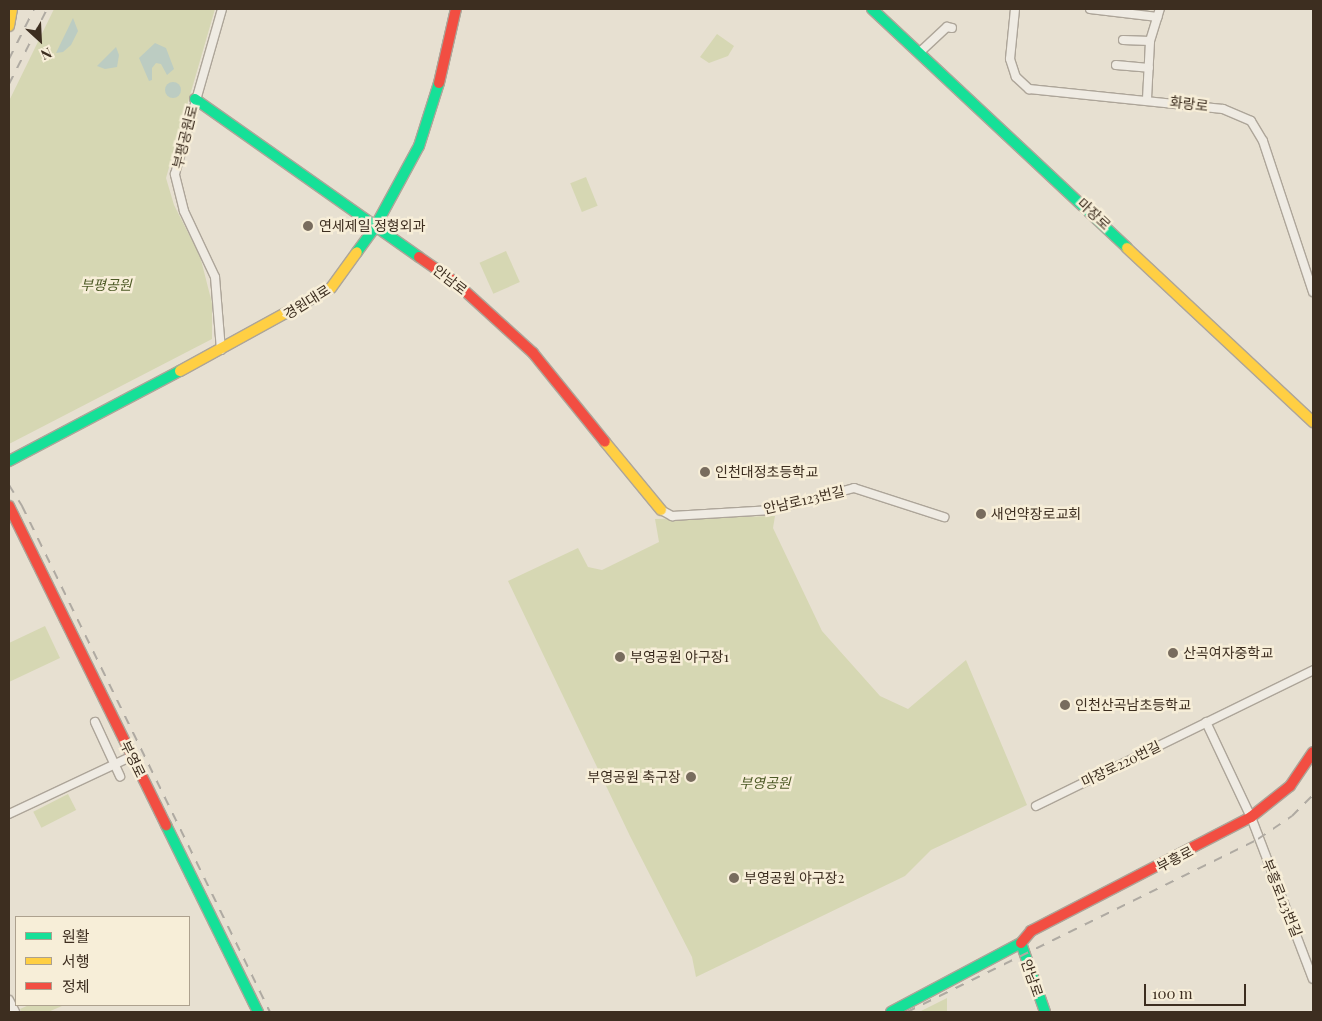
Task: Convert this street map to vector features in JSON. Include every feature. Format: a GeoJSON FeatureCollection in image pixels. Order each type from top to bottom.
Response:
{"type":"FeatureCollection","features":[{"type":"Feature","properties":{"kind":"main road","name":"경원대로"},"geometry":{"type":"LineString","coordinates":[[9,461],[221,350],[331,288],[375,227],[406,171],[429,120],[456,9]]}},
{"type":"Feature","properties":{"kind":"main road","name":"마장로"},"geometry":{"type":"LineString","coordinates":[[872,9],[1313,422]]}},
{"type":"Feature","properties":{"kind":"main road"},"geometry":{"type":"LineString","coordinates":[[9,26],[10,12]]}},
{"type":"Feature","properties":{"kind":"main road","name":"안남로"},"geometry":{"type":"LineString","coordinates":[[195,98],[455,282],[533,353],[661,510]]}},
{"type":"Feature","properties":{"kind":"main road","name":"부영로"},"geometry":{"type":"LineString","coordinates":[[9,506],[258,1012]]}},
{"type":"Feature","properties":{"kind":"main road","name":"부흥로"},"geometry":{"type":"LineString","coordinates":[[891,1012],[1021,943],[1031,930],[1251,817],[1290,786],[1313,752]]}},
{"type":"Feature","properties":{"kind":"main road","name":"안남로"},"geometry":{"type":"LineString","coordinates":[[1021,943],[1045,1012]]}},
{"type":"Feature","properties":{"kind":"street","name":"부평공원로"},"geometry":{"type":"LineString","coordinates":[[221,350],[215,277],[184,211],[176,182],[195,98],[222,9]]}},
{"type":"Feature","properties":{"kind":"street","name":"화랑로"},"geometry":{"type":"LineString","coordinates":[[1014,9],[1010,59],[1021,84],[1039,91],[1147,99],[1223,109],[1252,121],[1263,141],[1313,292]]}},
{"type":"Feature","properties":{"kind":"street"},"geometry":{"type":"LineString","coordinates":[[1090,9],[1159,13],[1150,42],[1147,99]]}},
{"type":"Feature","properties":{"kind":"street"},"geometry":{"type":"LineString","coordinates":[[920,52],[947,27],[952,28]]}},
{"type":"Feature","properties":{"kind":"street"},"geometry":{"type":"LineString","coordinates":[[1123,40],[1150,42]]}},
{"type":"Feature","properties":{"kind":"street"},"geometry":{"type":"LineString","coordinates":[[1116,65],[1149,68]]}},
{"type":"Feature","properties":{"kind":"street","name":"안남로123번길"},"geometry":{"type":"LineString","coordinates":[[661,510],[672,516],[772,510],[854,488],[944,517]]}},
{"type":"Feature","properties":{"kind":"street","name":"마장로220번길"},"geometry":{"type":"LineString","coordinates":[[1036,806],[1313,670]]}},
{"type":"Feature","properties":{"kind":"street"},"geometry":{"type":"LineString","coordinates":[[95,722],[120,776]]}},
{"type":"Feature","properties":{"kind":"street"},"geometry":{"type":"LineString","coordinates":[[1206,722],[1251,817]]}},
{"type":"Feature","properties":{"kind":"street"},"geometry":{"type":"LineString","coordinates":[[9,814],[132,756]]}},
{"type":"Feature","properties":{"kind":"street","name":"부흥로123번길"},"geometry":{"type":"LineString","coordinates":[[1251,817],[1313,979]]}},
{"type":"Feature","properties":{"kind":"street"},"geometry":{"type":"LineString","coordinates":[[9,1000],[14,1012]]}},
{"type":"Feature","properties":{"kind":"green space","name":"부평공원"},"geometry":{"type":"Polygon","coordinates":[[[54,9],[215,9],[166,178],[174,205],[200,256],[212,303],[212,339],[9,444],[9,101],[54,9]]]}},
{"type":"Feature","properties":{"kind":"green space"},"geometry":{"type":"Polygon","coordinates":[[[717,34],[734,46],[728,56],[709,63],[700,57],[717,34]]]}},
{"type":"Feature","properties":{"kind":"green space"},"geometry":{"type":"Polygon","coordinates":[[[586,177],[598,206],[582,212],[570,183],[586,177]]]}},
{"type":"Feature","properties":{"kind":"green space"},"geometry":{"type":"Polygon","coordinates":[[[506,251],[520,282],[493,294],[480,263],[506,251]]]}},
{"type":"Feature","properties":{"kind":"green space","name":"부영공원"},"geometry":{"type":"Polygon","coordinates":[[[775,516],[773,528],[822,631],[880,696],[908,709],[966,660],[1027,805],[931,850],[905,876],[696,977],[692,957],[630,836],[508,581],[578,548],[588,567],[602,570],[659,542],[655,519],[775,516]]]}},
{"type":"Feature","properties":{"kind":"green space"},"geometry":{"type":"Polygon","coordinates":[[[45,626],[60,658],[9,682],[9,643],[45,626]]]}},
{"type":"Feature","properties":{"kind":"green space"},"geometry":{"type":"Polygon","coordinates":[[[68,794],[76,810],[41,828],[33,812],[68,794]]]}},
{"type":"Feature","properties":{"kind":"green space"},"geometry":{"type":"Polygon","coordinates":[[[947,998],[947,1012],[919,1012],[947,998]]]}},
{"type":"Feature","properties":{"kind":"green space"},"geometry":{"type":"Polygon","coordinates":[[[27,1006],[62,1006],[48,1012],[22,1012],[20,1009],[27,1006]]]}},
{"type":"Feature","properties":{"kind":"shaded area"},"geometry":{"type":"Polygon","coordinates":[[[73,18],[78,31],[71,45],[63,52],[56,53],[73,18]]]}},
{"type":"Feature","properties":{"kind":"shaded area"},"geometry":{"type":"Polygon","coordinates":[[[155,43],[166,48],[174,69],[167,75],[161,64],[156,63],[152,68],[152,80],[149,81],[139,58],[155,43]]]}},
{"type":"Feature","properties":{"kind":"shaded area"},"geometry":{"type":"Polygon","coordinates":[[[116,47],[119,55],[117,67],[105,69],[97,66],[116,47]]]}},
{"type":"Feature","properties":{"kind":"shaded area"},"geometry":{"type":"Polygon","coordinates":[[[173,82],[179,84],[181,90],[179,96],[173,98],[167,96],[165,90],[167,84],[173,82]]]}},
{"type":"Feature","properties":{"kind":"railway"},"geometry":{"type":"LineString","coordinates":[[9,59],[34,9]]}},
{"type":"Feature","properties":{"kind":"railway"},"geometry":{"type":"LineString","coordinates":[[9,84],[47,9]]}},
{"type":"Feature","properties":{"kind":"railway"},"geometry":{"type":"LineString","coordinates":[[9,485],[22,506],[270,1012]]}},
{"type":"Feature","properties":{"kind":"railway"},"geometry":{"type":"LineString","coordinates":[[907,1012],[1258,839],[1292,816],[1313,795]]}},
{"type":"Feature","properties":{"kind":"traffic: fast"},"geometry":{"type":"LineString","coordinates":[[872,9],[1127,248]]}},
{"type":"Feature","properties":{"kind":"traffic: fast"},"geometry":{"type":"LineString","coordinates":[[357,252],[375,227],[419,146],[439,83]]}},
{"type":"Feature","properties":{"kind":"traffic: fast"},"geometry":{"type":"LineString","coordinates":[[195,99],[419,257]]}},
{"type":"Feature","properties":{"kind":"traffic: fast"},"geometry":{"type":"LineString","coordinates":[[9,461],[180,371]]}},
{"type":"Feature","properties":{"kind":"traffic: fast"},"geometry":{"type":"LineString","coordinates":[[166,825],[258,1012]]}},
{"type":"Feature","properties":{"kind":"traffic: fast"},"geometry":{"type":"LineString","coordinates":[[1021,943],[1045,1012]]}},
{"type":"Feature","properties":{"kind":"traffic: fast"},"geometry":{"type":"LineString","coordinates":[[891,1012],[1021,943]]}},
{"type":"Feature","properties":{"kind":"traffic: slow"},"geometry":{"type":"LineString","coordinates":[[9,26],[12,9]]}},
{"type":"Feature","properties":{"kind":"traffic: slow"},"geometry":{"type":"LineString","coordinates":[[1127,248],[1313,422]]}},
{"type":"Feature","properties":{"kind":"traffic: slow"},"geometry":{"type":"LineString","coordinates":[[180,371],[331,288],[357,252]]}},
{"type":"Feature","properties":{"kind":"traffic: slow"},"geometry":{"type":"LineString","coordinates":[[605,442],[661,510]]}},
{"type":"Feature","properties":{"kind":"traffic: jam"},"geometry":{"type":"LineString","coordinates":[[439,83],[456,9]]}},
{"type":"Feature","properties":{"kind":"traffic: jam"},"geometry":{"type":"LineString","coordinates":[[419,257],[455,282],[533,353],[605,442]]}},
{"type":"Feature","properties":{"kind":"traffic: jam"},"geometry":{"type":"LineString","coordinates":[[9,506],[166,825]]}},
{"type":"Feature","properties":{"kind":"traffic: jam"},"geometry":{"type":"LineString","coordinates":[[1021,943],[1031,931],[1251,817],[1290,786],[1313,752]]}},
{"type":"Feature","properties":{"kind":"place","name":"연세제일 정형외과"},"geometry":{"type":"Point","coordinates":[308,226]}},
{"type":"Feature","properties":{"kind":"place","name":"인천대정초등학교"},"geometry":{"type":"Point","coordinates":[705,472]}},
{"type":"Feature","properties":{"kind":"place","name":"새언약장로교회"},"geometry":{"type":"Point","coordinates":[981,514]}},
{"type":"Feature","properties":{"kind":"place","name":"산곡여자중학교"},"geometry":{"type":"Point","coordinates":[1173,653]}},
{"type":"Feature","properties":{"kind":"place","name":"부영공원 야구장1"},"geometry":{"type":"Point","coordinates":[620,657]}},
{"type":"Feature","properties":{"kind":"place","name":"인천산곡남초등학교"},"geometry":{"type":"Point","coordinates":[1065,705]}},
{"type":"Feature","properties":{"kind":"place","name":"부영공원 축구장"},"geometry":{"type":"Point","coordinates":[691,777]}},
{"type":"Feature","properties":{"kind":"place","name":"부영공원 야구장2"},"geometry":{"type":"Point","coordinates":[734,878]}}]}
